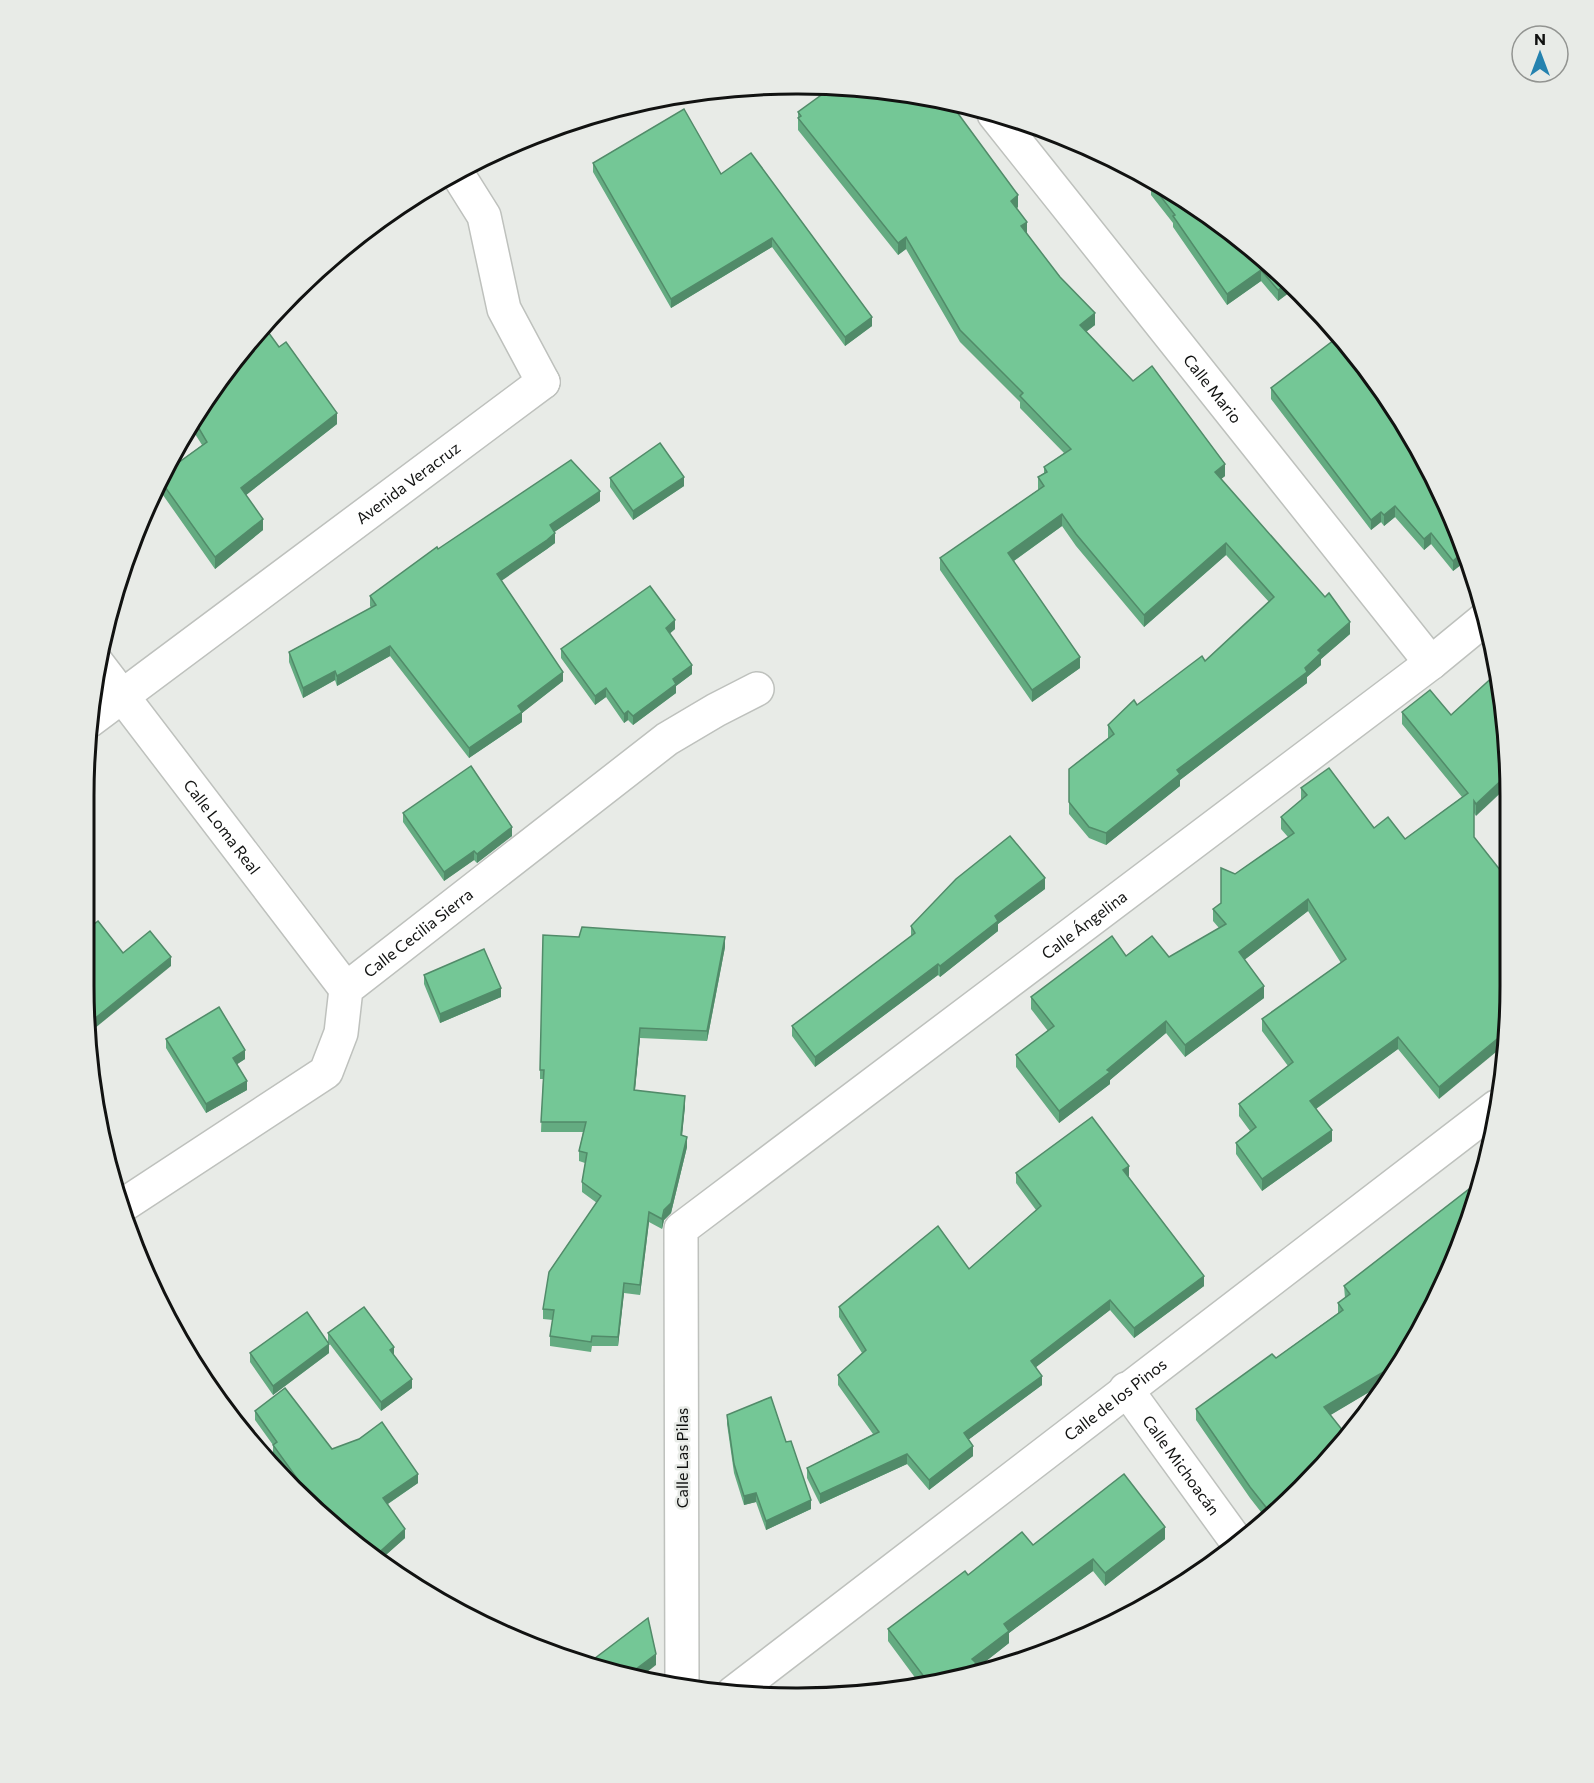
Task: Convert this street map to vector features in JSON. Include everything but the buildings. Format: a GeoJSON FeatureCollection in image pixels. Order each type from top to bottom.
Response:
{"type":"FeatureCollection","features":[{"type":"Feature","properties":{"kind":"street","name":"Calle Mario"},"geometry":{"type":"LineString","coordinates":[[1003,126],[1431,663]]}},
{"type":"Feature","properties":{"kind":"street","name":"Avenida Veracruz"},"geometry":{"type":"LineString","coordinates":[[100,712],[543,382],[504,309],[484,216],[461,181]]}},
{"type":"Feature","properties":{"kind":"street","name":"Calle Ángelina"},"geometry":{"type":"LineString","coordinates":[[681,1229],[1431,663],[1478,624]]}},
{"type":"Feature","properties":{"kind":"street","name":"Calle Loma Real"},"geometry":{"type":"LineString","coordinates":[[106,674],[346,989]]}},
{"type":"Feature","properties":{"kind":"street","name":"Calle Cecilia Sierra"},"geometry":{"type":"LineString","coordinates":[[346,989],[667,739],[757,689]]}},
{"type":"Feature","properties":{"kind":"street"},"geometry":{"type":"LineString","coordinates":[[129,1201],[326,1072],[341,1033],[346,989]]}},
{"type":"Feature","properties":{"kind":"street","name":"Calle de los Pinos"},"geometry":{"type":"LineString","coordinates":[[742,1686],[1487,1113]]}},
{"type":"Feature","properties":{"kind":"street","name":"Calle Las Pilas"},"geometry":{"type":"LineString","coordinates":[[681,1229],[682,1678]]}},
{"type":"Feature","properties":{"kind":"street","name":"Calle Michoacán"},"geometry":{"type":"LineString","coordinates":[[1126,1389],[1233,1536]]}}]}
